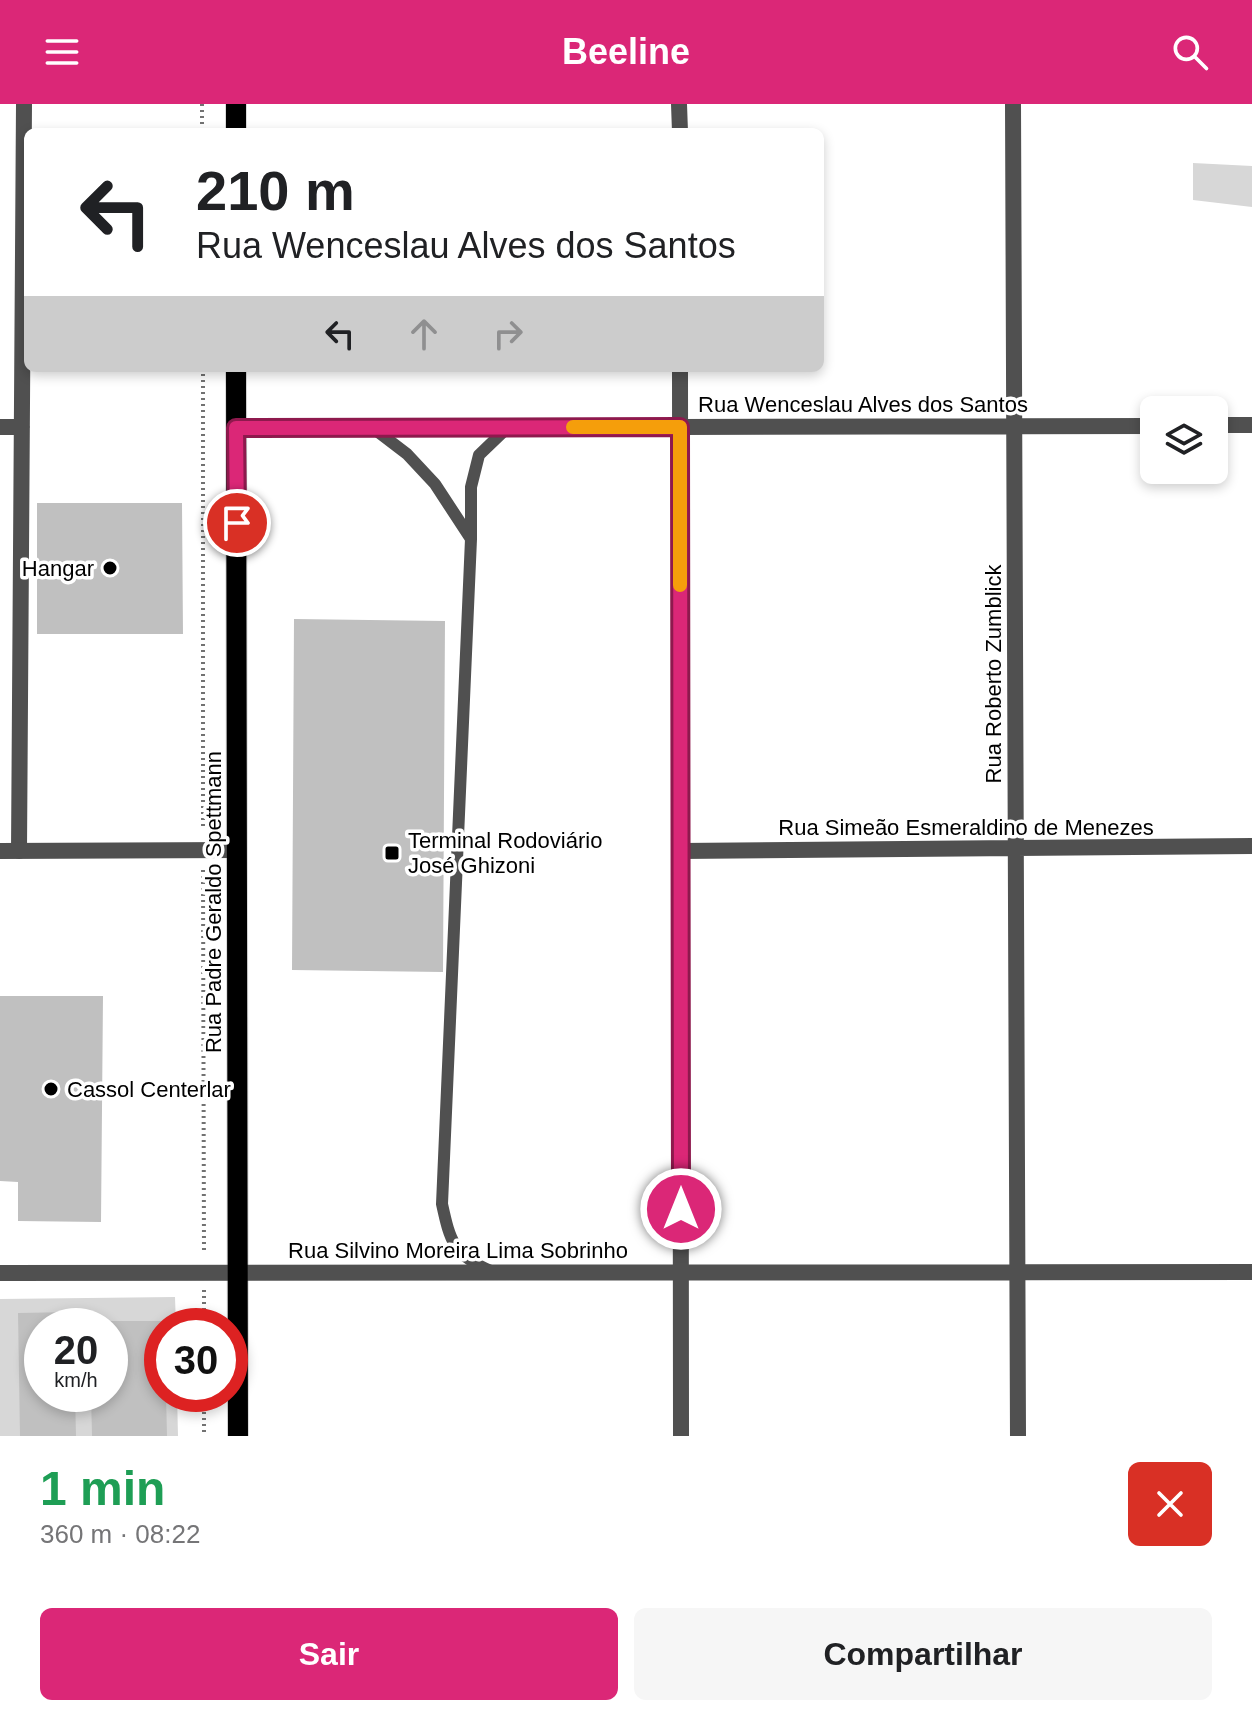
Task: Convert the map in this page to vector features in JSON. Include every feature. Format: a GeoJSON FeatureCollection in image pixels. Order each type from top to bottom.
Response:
{"type":"FeatureCollection","features":[{"type":"Feature","properties":{"kind":"main road"},"geometry":{"type":"LineString","coordinates":[[236,104],[236,128]]}},
{"type":"Feature","properties":{"kind":"main road","name":"Rua Padre Geraldo Spettmann"},"geometry":{"type":"LineString","coordinates":[[236,372],[238,1436]]}},
{"type":"Feature","properties":{"kind":"street"},"geometry":{"type":"LineString","coordinates":[[19,851],[24,104]]}},
{"type":"Feature","properties":{"kind":"street"},"geometry":{"type":"LineString","coordinates":[[679,104],[680,128]]}},
{"type":"Feature","properties":{"kind":"street","name":"Rua Roberto Zumblick"},"geometry":{"type":"LineString","coordinates":[[1013,104],[1018,1436]]}},
{"type":"Feature","properties":{"kind":"street"},"geometry":{"type":"LineString","coordinates":[[680,372],[681,1436]]}},
{"type":"Feature","properties":{"kind":"street"},"geometry":{"type":"LineString","coordinates":[[1228,425],[1252,425]]}},
{"type":"Feature","properties":{"kind":"street","name":"Rua Wenceslau Alves dos Santos"},"geometry":{"type":"LineString","coordinates":[[236,428],[1140,426]]}},
{"type":"Feature","properties":{"kind":"street"},"geometry":{"type":"LineString","coordinates":[[0,427],[22,427]]}},
{"type":"Feature","properties":{"kind":"street","name":"Rua Simeão Esmeraldino de Menezes"},"geometry":{"type":"LineString","coordinates":[[681,851],[1252,846]]}},
{"type":"Feature","properties":{"kind":"street"},"geometry":{"type":"LineString","coordinates":[[0,851],[237,850]]}},
{"type":"Feature","properties":{"kind":"street","name":"Rua Silvino Moreira Lima Sobrinho"},"geometry":{"type":"LineString","coordinates":[[0,1273],[1252,1272]]}},
{"type":"Feature","properties":{"kind":"lane"},"geometry":{"type":"LineString","coordinates":[[373,428],[407,454],[435,484],[471,539]]}},
{"type":"Feature","properties":{"kind":"lane"},"geometry":{"type":"LineString","coordinates":[[494,1272],[476,1265],[450,1241],[442,1204],[471,487],[479,455],[507,428]]}},
{"type":"Feature","properties":{"kind":"path"},"geometry":{"type":"LineString","coordinates":[[202,104],[202,128]]}},
{"type":"Feature","properties":{"kind":"path"},"geometry":{"type":"LineString","coordinates":[[204,1412],[204,1436]]}},
{"type":"Feature","properties":{"kind":"shaded area"},"geometry":{"type":"Polygon","coordinates":[[[1193,163],[1252,166],[1252,207],[1193,200],[1193,163]]]}},
{"type":"Feature","properties":{"kind":"shaded area"},"geometry":{"type":"Polygon","coordinates":[[[175,1297],[175,1308],[144,1308],[144,1412],[177,1412],[178,1436],[0,1436],[0,1299],[175,1297]]]}},
{"type":"Feature","properties":{"kind":"building","name":"Hangar"},"geometry":{"type":"Polygon","coordinates":[[[37,503],[182,503],[183,634],[37,634],[37,503]]]}},
{"type":"Feature","properties":{"kind":"building"},"geometry":{"type":"Polygon","coordinates":[[[294,619],[445,621],[443,972],[292,970],[294,619]]]}},
{"type":"Feature","properties":{"kind":"building","name":"Cassol Centerlar"},"geometry":{"type":"Polygon","coordinates":[[[0,996],[103,996],[101,1222],[18,1221],[18,1182],[0,1181],[0,996]]]}},
{"type":"Feature","properties":{"kind":"building"},"geometry":{"type":"Polygon","coordinates":[[[18,1313],[24,1313],[24,1412],[75,1412],[76,1436],[20,1436],[18,1313]]]}},
{"type":"Feature","properties":{"kind":"building"},"geometry":{"type":"Polygon","coordinates":[[[128,1321],[144,1321],[144,1412],[166,1412],[167,1436],[92,1436],[91,1412],[128,1412],[128,1321]]]}},
{"type":"Feature","properties":{"kind":"slow traffic"},"geometry":{"type":"LineString","coordinates":[[573,427],[680,427],[680,585]]}},
{"type":"Feature","properties":{"kind":"place","name":"Hangar"},"geometry":{"type":"Point","coordinates":[110,568]}},
{"type":"Feature","properties":{"kind":"place","name":"Terminal Rodoviário José Ghizoni"},"geometry":{"type":"Point","coordinates":[392,853]}},
{"type":"Feature","properties":{"kind":"place","name":"Cassol Centerlar"},"geometry":{"type":"Point","coordinates":[51,1089]}},
{"type":"Feature","properties":{"kind":"route"},"geometry":{"type":"LineString","coordinates":[[237,523],[236,428],[680,427],[681,1209]]}}]}
